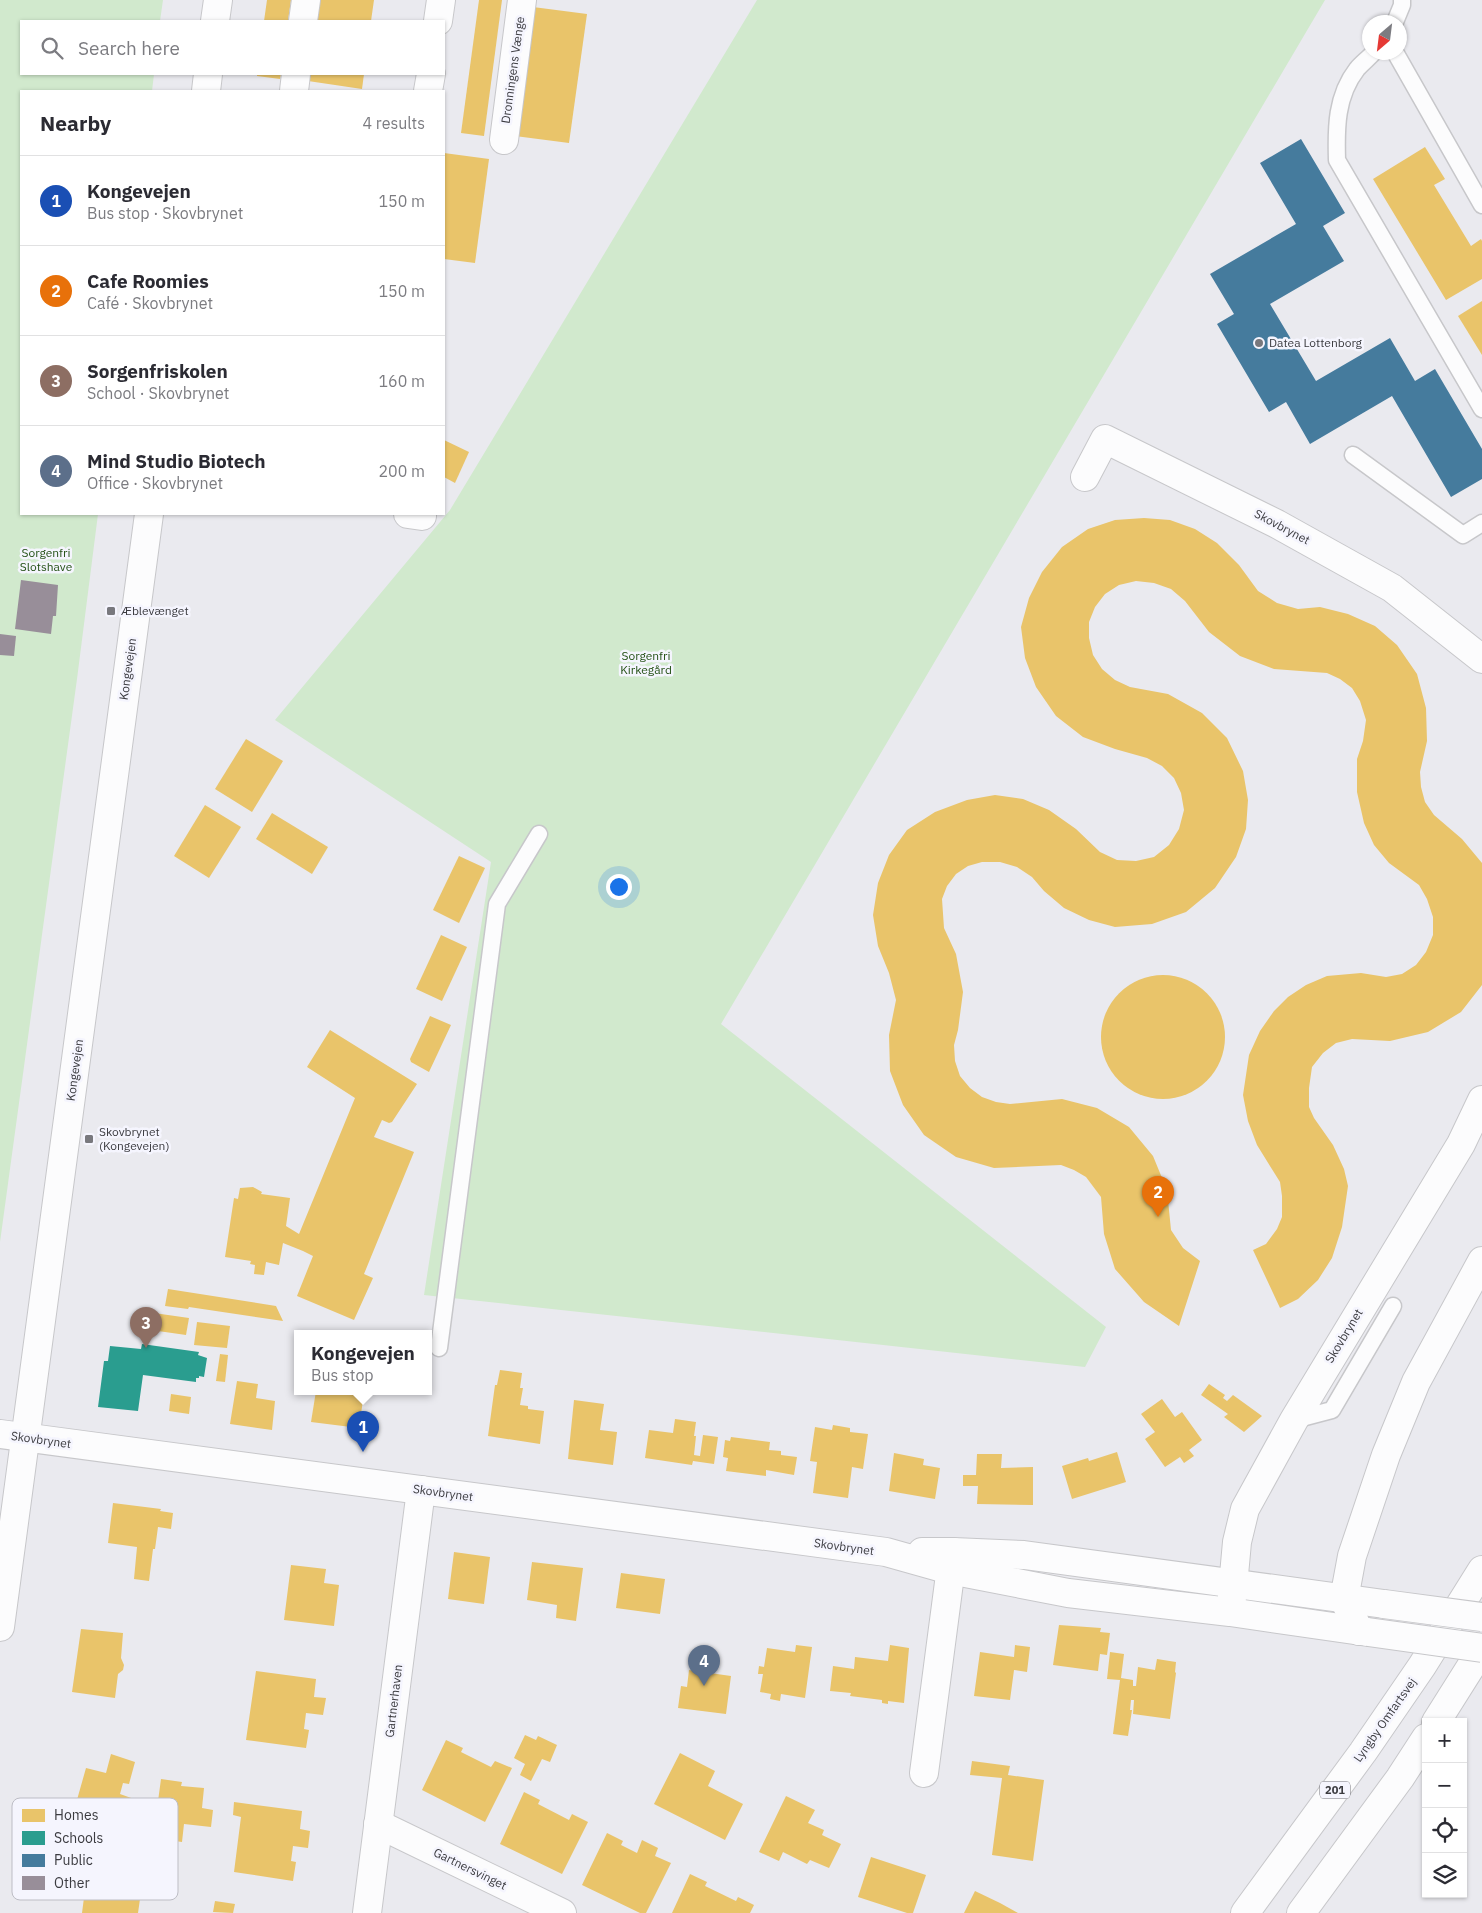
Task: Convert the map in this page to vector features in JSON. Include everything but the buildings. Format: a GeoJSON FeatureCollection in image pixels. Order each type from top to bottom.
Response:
{"type":"FeatureCollection","features":[{"type":"Feature","properties":{"kind":"main road"},"geometry":{"type":"LineString","coordinates":[[215,20],[218,0]]}},
{"type":"Feature","properties":{"kind":"main road"},"geometry":{"type":"LineString","coordinates":[[303,20],[306,0]]}},
{"type":"Feature","properties":{"kind":"main road"},"geometry":{"type":"LineString","coordinates":[[438,20],[441,0]]}},
{"type":"Feature","properties":{"kind":"main road","name":"Dronningens Vænge"},"geometry":{"type":"LineString","coordinates":[[504,140],[522,0]]}},
{"type":"Feature","properties":{"kind":"main road"},"geometry":{"type":"LineString","coordinates":[[206,90],[208,75]]}},
{"type":"Feature","properties":{"kind":"main road"},"geometry":{"type":"LineString","coordinates":[[294,90],[296,75]]}},
{"type":"Feature","properties":{"kind":"main road"},"geometry":{"type":"LineString","coordinates":[[428,90],[431,75]]}},
{"type":"Feature","properties":{"kind":"main road","name":"Skovbrynet"},"geometry":{"type":"LineString","coordinates":[[1085,477],[1105,439],[1277,524],[1392,588],[1424,611],[1482,659]]}},
{"type":"Feature","properties":{"kind":"main road","name":"Kongevejen"},"geometry":{"type":"LineString","coordinates":[[0,1627],[13,1436],[149,515]]}},
{"type":"Feature","properties":{"kind":"main road","name":"Skovbrynet"},"geometry":{"type":"LineString","coordinates":[[1230,1612],[1237,1542],[1245,1508],[1294,1420],[1461,1144],[1482,1100]]}},
{"type":"Feature","properties":{"kind":"main road"},"geometry":{"type":"LineString","coordinates":[[1363,1632],[1344,1599],[1352,1556],[1386,1454],[1416,1382],[1482,1261]]}},
{"type":"Feature","properties":{"kind":"main road","name":"Skovbrynet"},"geometry":{"type":"LineString","coordinates":[[13,1436],[951,1561],[1068,1592],[1230,1612],[1482,1649]]}},
{"type":"Feature","properties":{"kind":"main road","name":"Gartnerhaven"},"geometry":{"type":"LineString","coordinates":[[367,1913],[421,1490]]}},
{"type":"Feature","properties":{"kind":"main road","name":"Skovbrynet"},"geometry":{"type":"LineString","coordinates":[[951,1561],[1024,1555],[1482,1617]]}},
{"type":"Feature","properties":{"kind":"main road"},"geometry":{"type":"LineString","coordinates":[[924,1773],[951,1561]]}},
{"type":"Feature","properties":{"kind":"main road","name":"Lyngby Omfartsvej"},"geometry":{"type":"LineString","coordinates":[[1245,1913],[1363,1752],[1422,1666],[1482,1570]]}},
{"type":"Feature","properties":{"kind":"main road"},"geometry":{"type":"LineString","coordinates":[[1439,1718],[1482,1649]]}},
{"type":"Feature","properties":{"kind":"main road"},"geometry":{"type":"LineString","coordinates":[[1301,1913],[1400,1778],[1422,1744]]}},
{"type":"Feature","properties":{"kind":"main road","name":"Gartnersvinget"},"geometry":{"type":"LineString","coordinates":[[378,1824],[562,1913]]}},
{"type":"Feature","properties":{"kind":"lane"},"geometry":{"type":"LineString","coordinates":[[1398,15],[1402,0]]}},
{"type":"Feature","properties":{"kind":"lane"},"geometry":{"type":"LineString","coordinates":[[1366,60],[1357,69],[1342,96],[1336,127],[1337,160],[1482,409]]}},
{"type":"Feature","properties":{"kind":"lane"},"geometry":{"type":"LineString","coordinates":[[1400,60],[1482,206]]}},
{"type":"Feature","properties":{"kind":"lane"},"geometry":{"type":"LineString","coordinates":[[1353,455],[1463,535],[1482,523]]}},
{"type":"Feature","properties":{"kind":"lane"},"geometry":{"type":"LineString","coordinates":[[439,1348],[497,904],[539,834]]}},
{"type":"Feature","properties":{"kind":"lane"},"geometry":{"type":"LineString","coordinates":[[1294,1420],[1332,1410],[1393,1306]]}},
{"type":"Feature","properties":{"kind":"green space","name":"Sorgenfri Slotshave"},"geometry":{"type":"Polygon","coordinates":[[[0,0],[163,0],[160,20],[20,20],[20,75],[154,75],[152,90],[20,90],[20,515],[98,515],[0,1242],[0,0]]]}},
{"type":"Feature","properties":{"kind":"green space","name":"Sorgenfri Kirkegård"},"geometry":{"type":"Polygon","coordinates":[[[757,0],[1325,0],[721,1024],[1106,1327],[1085,1367],[424,1295],[491,862],[275,720],[450,510],[757,0]]]}},
{"type":"Feature","properties":{"kind":"place","name":"Datea Lottenborg"},"geometry":{"type":"Point","coordinates":[1259,343]}},
{"type":"Feature","properties":{"kind":"place","name":"Æblevænget"},"geometry":{"type":"Point","coordinates":[111,611]}},
{"type":"Feature","properties":{"kind":"place","name":"Skovbrynet (Kongevejen)"},"geometry":{"type":"Point","coordinates":[89,1139]}},
{"type":"Feature","properties":{"kind":"place","name":"Cafe Roomies"},"geometry":{"type":"Point","coordinates":[1158,1217]}},
{"type":"Feature","properties":{"kind":"place","name":"Sorgenfriskolen"},"geometry":{"type":"Point","coordinates":[146,1348]}},
{"type":"Feature","properties":{"kind":"place","name":"Kongevejen"},"geometry":{"type":"Point","coordinates":[363,1452]}},
{"type":"Feature","properties":{"kind":"place","name":"Mind Studio Biotech"},"geometry":{"type":"Point","coordinates":[704,1686]}}]}
